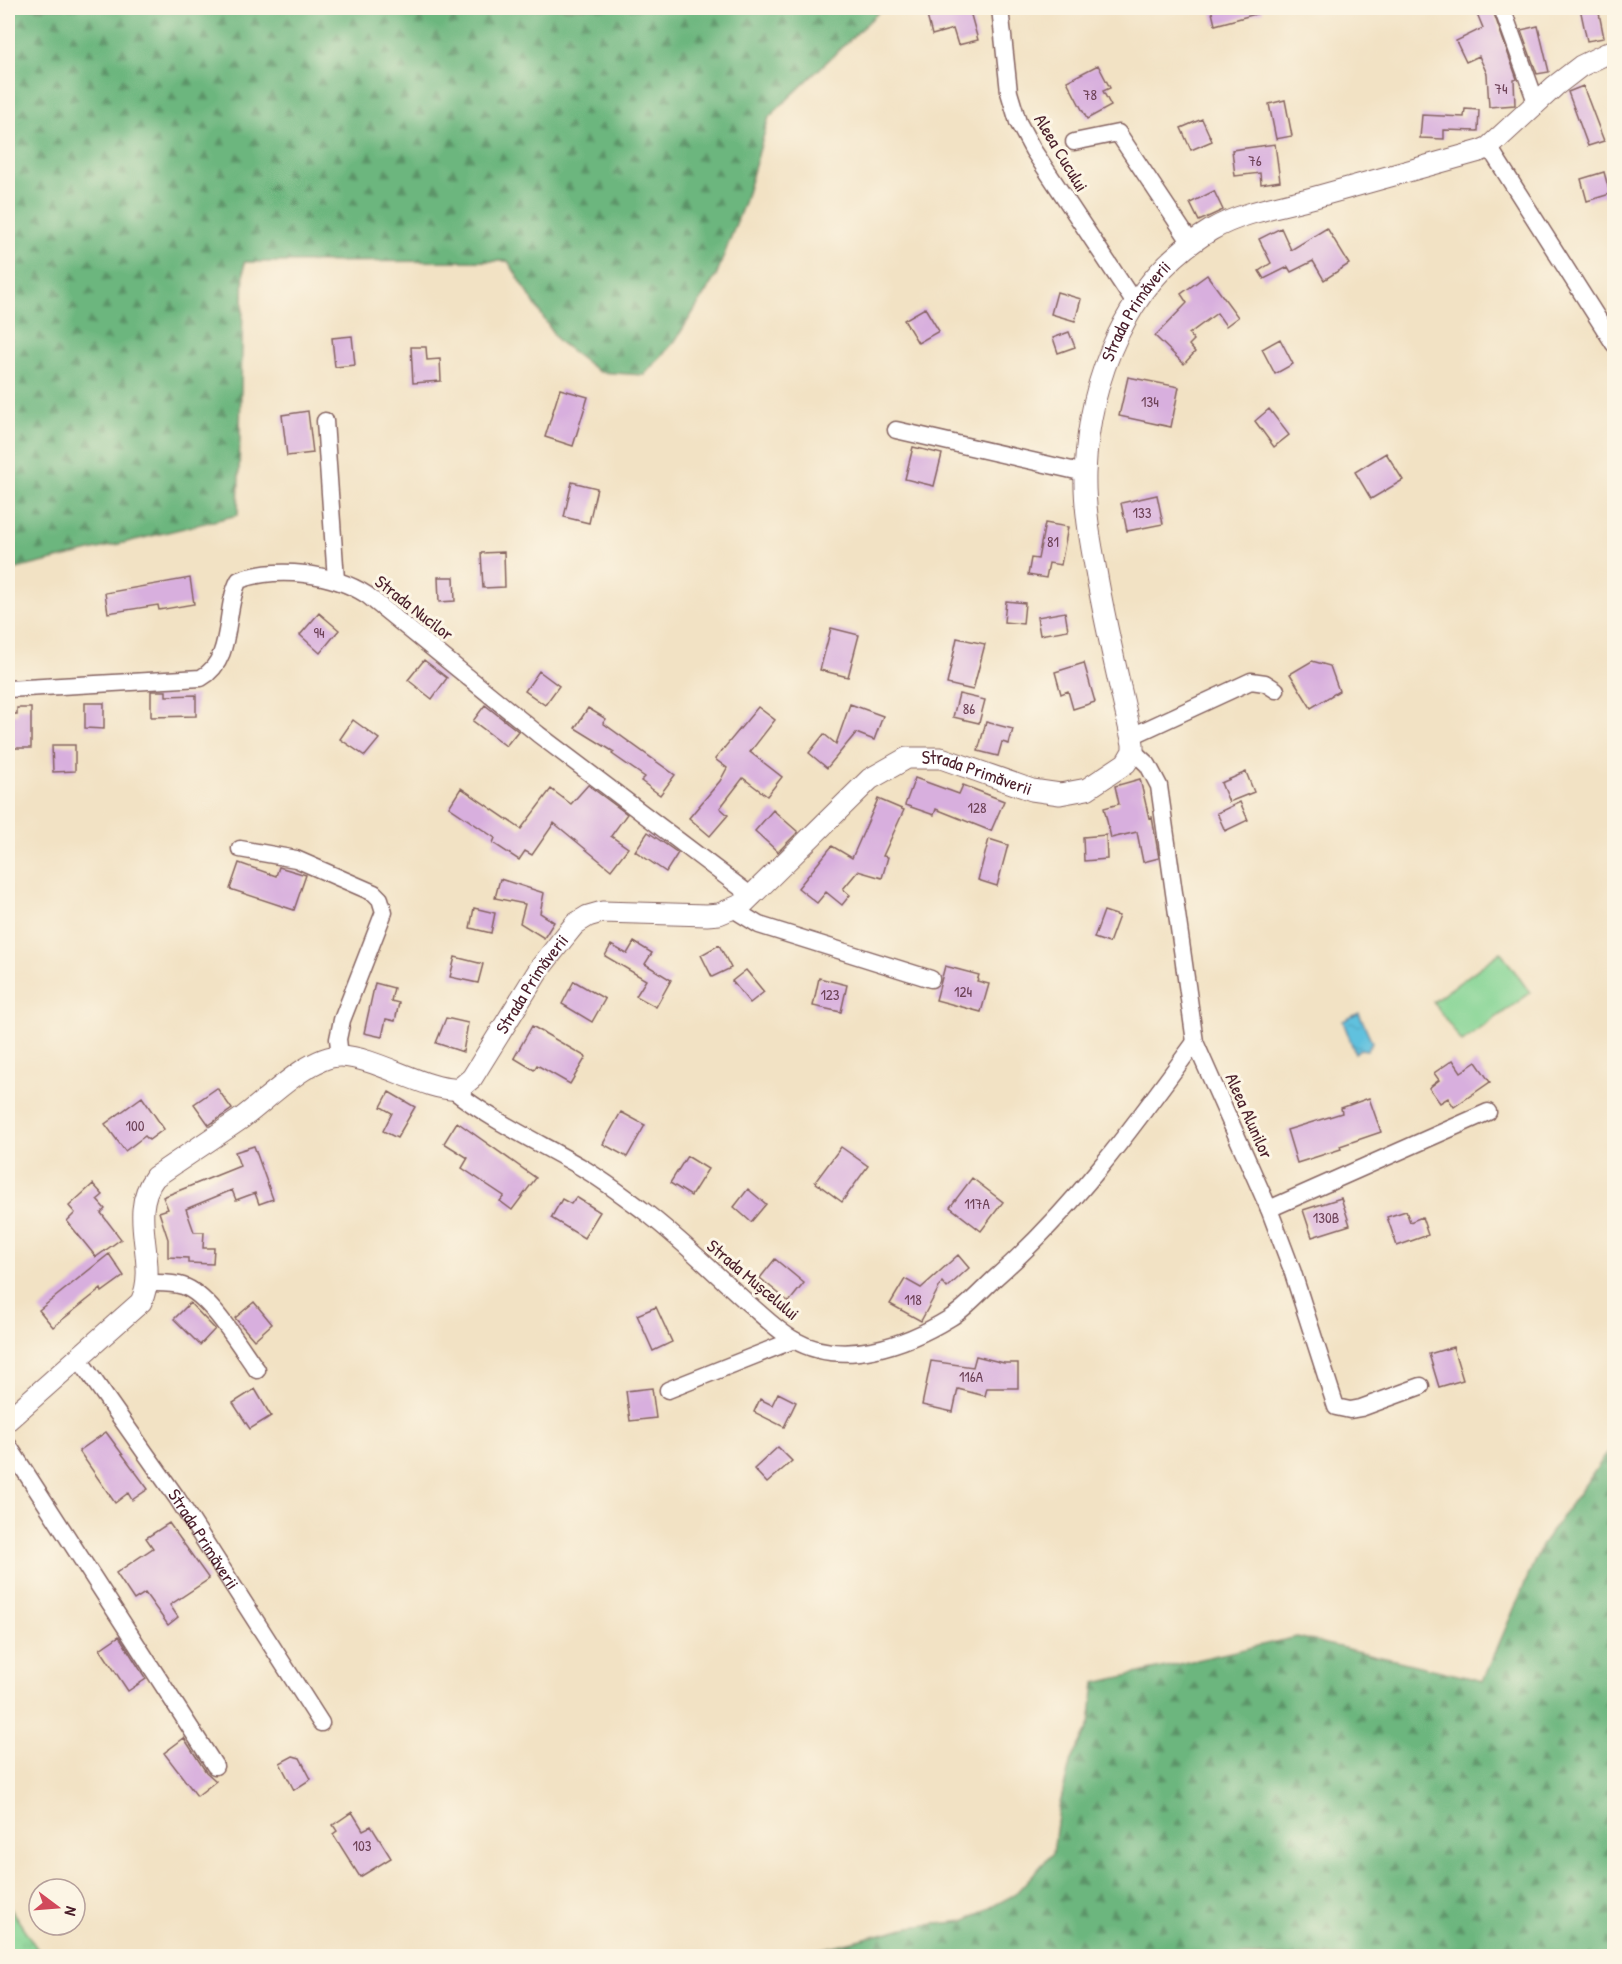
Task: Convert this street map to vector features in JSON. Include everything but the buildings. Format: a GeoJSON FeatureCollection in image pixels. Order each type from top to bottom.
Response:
{"type":"FeatureCollection","features":[{"type":"Feature","properties":{"kind":"street","name":"Aleea Cucului"},"geometry":{"type":"LineString","coordinates":[[1000,8],[1009,92],[1018,122],[1033,150],[1134,302]]}},
{"type":"Feature","properties":{"kind":"street"},"geometry":{"type":"LineString","coordinates":[[1502,8],[1536,102]]}},
{"type":"Feature","properties":{"kind":"street","name":"Strada Primăverii"},"geometry":{"type":"LineString","coordinates":[[453,1090],[467,1085],[540,968],[575,924],[588,916],[602,912],[706,915],[733,909],[753,897],[870,779],[907,758],[942,758],[1032,790],[1060,794],[1087,789],[1126,763],[1132,744],[1107,631],[1088,525],[1085,473],[1091,427],[1101,380],[1114,343],[1134,302],[1168,263],[1191,243],[1213,229],[1251,213],[1489,147],[1536,102],[1581,66],[1614,50]]}},
{"type":"Feature","properties":{"kind":"street"},"geometry":{"type":"LineString","coordinates":[[1074,142],[1118,133],[1191,243]]}},
{"type":"Feature","properties":{"kind":"street"},"geometry":{"type":"LineString","coordinates":[[1489,147],[1614,344]]}},
{"type":"Feature","properties":{"kind":"street"},"geometry":{"type":"LineString","coordinates":[[325,421],[336,580]]}},
{"type":"Feature","properties":{"kind":"street"},"geometry":{"type":"LineString","coordinates":[[896,430],[1085,473]]}},
{"type":"Feature","properties":{"kind":"street","name":"Strada Nucilor"},"geometry":{"type":"LineString","coordinates":[[8,689],[201,678],[214,669],[222,653],[233,591],[239,580],[250,576],[285,573],[336,580],[367,595],[538,734],[753,897]]}},
{"type":"Feature","properties":{"kind":"street"},"geometry":{"type":"LineString","coordinates":[[1132,744],[1251,681],[1265,682],[1276,690]]}},
{"type":"Feature","properties":{"kind":"street","name":"Aleea Alunilor"},"geometry":{"type":"LineString","coordinates":[[1132,744],[1148,765],[1159,786],[1195,1042],[1269,1209],[1292,1270],[1336,1407],[1350,1410],[1361,1408],[1421,1386]]}},
{"type":"Feature","properties":{"kind":"street"},"geometry":{"type":"LineString","coordinates":[[240,849],[296,859],[374,893],[380,899],[384,912],[342,1020],[338,1039],[340,1056]]}},
{"type":"Feature","properties":{"kind":"street"},"geometry":{"type":"LineString","coordinates":[[733,909],[759,925],[931,979]]}},
{"type":"Feature","properties":{"kind":"street","name":"Strada Mușcelului"},"geometry":{"type":"LineString","coordinates":[[453,1090],[492,1118],[583,1168],[616,1190],[648,1214],[766,1319],[794,1340],[832,1352],[868,1350],[902,1342],[951,1317],[1010,1266],[1068,1207],[1109,1159],[1195,1042]]}},
{"type":"Feature","properties":{"kind":"street"},"geometry":{"type":"LineString","coordinates":[[8,1420],[137,1308],[144,1297],[146,1283],[141,1204],[145,1190],[155,1177],[242,1118],[313,1064],[340,1056],[357,1059],[453,1090]]}},
{"type":"Feature","properties":{"kind":"street"},"geometry":{"type":"LineString","coordinates":[[1269,1209],[1488,1112]]}},
{"type":"Feature","properties":{"kind":"street"},"geometry":{"type":"LineString","coordinates":[[146,1283],[183,1286],[195,1292],[213,1311],[257,1370]]}},
{"type":"Feature","properties":{"kind":"street"},"geometry":{"type":"LineString","coordinates":[[668,1390],[794,1340]]}},
{"type":"Feature","properties":{"kind":"street","name":"Strada Primăverii"},"geometry":{"type":"LineString","coordinates":[[79,1359],[177,1498],[321,1723]]}},
{"type":"Feature","properties":{"kind":"street"},"geometry":{"type":"LineString","coordinates":[[8,1445],[215,1766]]}},
{"type":"Feature","properties":{"kind":"green space"},"geometry":{"type":"Polygon","coordinates":[[[8,8],[883,8],[769,117],[745,200],[716,276],[675,341],[644,375],[599,372],[558,341],[508,261],[244,262],[238,515],[8,571],[8,8]]]}},
{"type":"Feature","properties":{"kind":"green space"},"geometry":{"type":"Polygon","coordinates":[[[1501,952],[1530,993],[1462,1042],[1433,1002],[1501,952]]]}},
{"type":"Feature","properties":{"kind":"green space"},"geometry":{"type":"Polygon","coordinates":[[[1614,1444],[1614,1956],[793,1956],[909,1927],[965,1921],[1014,1895],[1053,1853],[1059,1808],[1071,1760],[1090,1724],[1095,1683],[1297,1637],[1483,1681],[1541,1546],[1614,1444]]]}},
{"type":"Feature","properties":{"kind":"green space"},"geometry":{"type":"Polygon","coordinates":[[[8,1905],[27,1937],[29,1937],[42,1956],[8,1956],[8,1905]]]}},
{"type":"Feature","properties":{"kind":"water"},"geometry":{"type":"Polygon","coordinates":[[[1359,1013],[1372,1042],[1367,1050],[1360,1049],[1355,1053],[1343,1021],[1359,1013]]]}}]}
